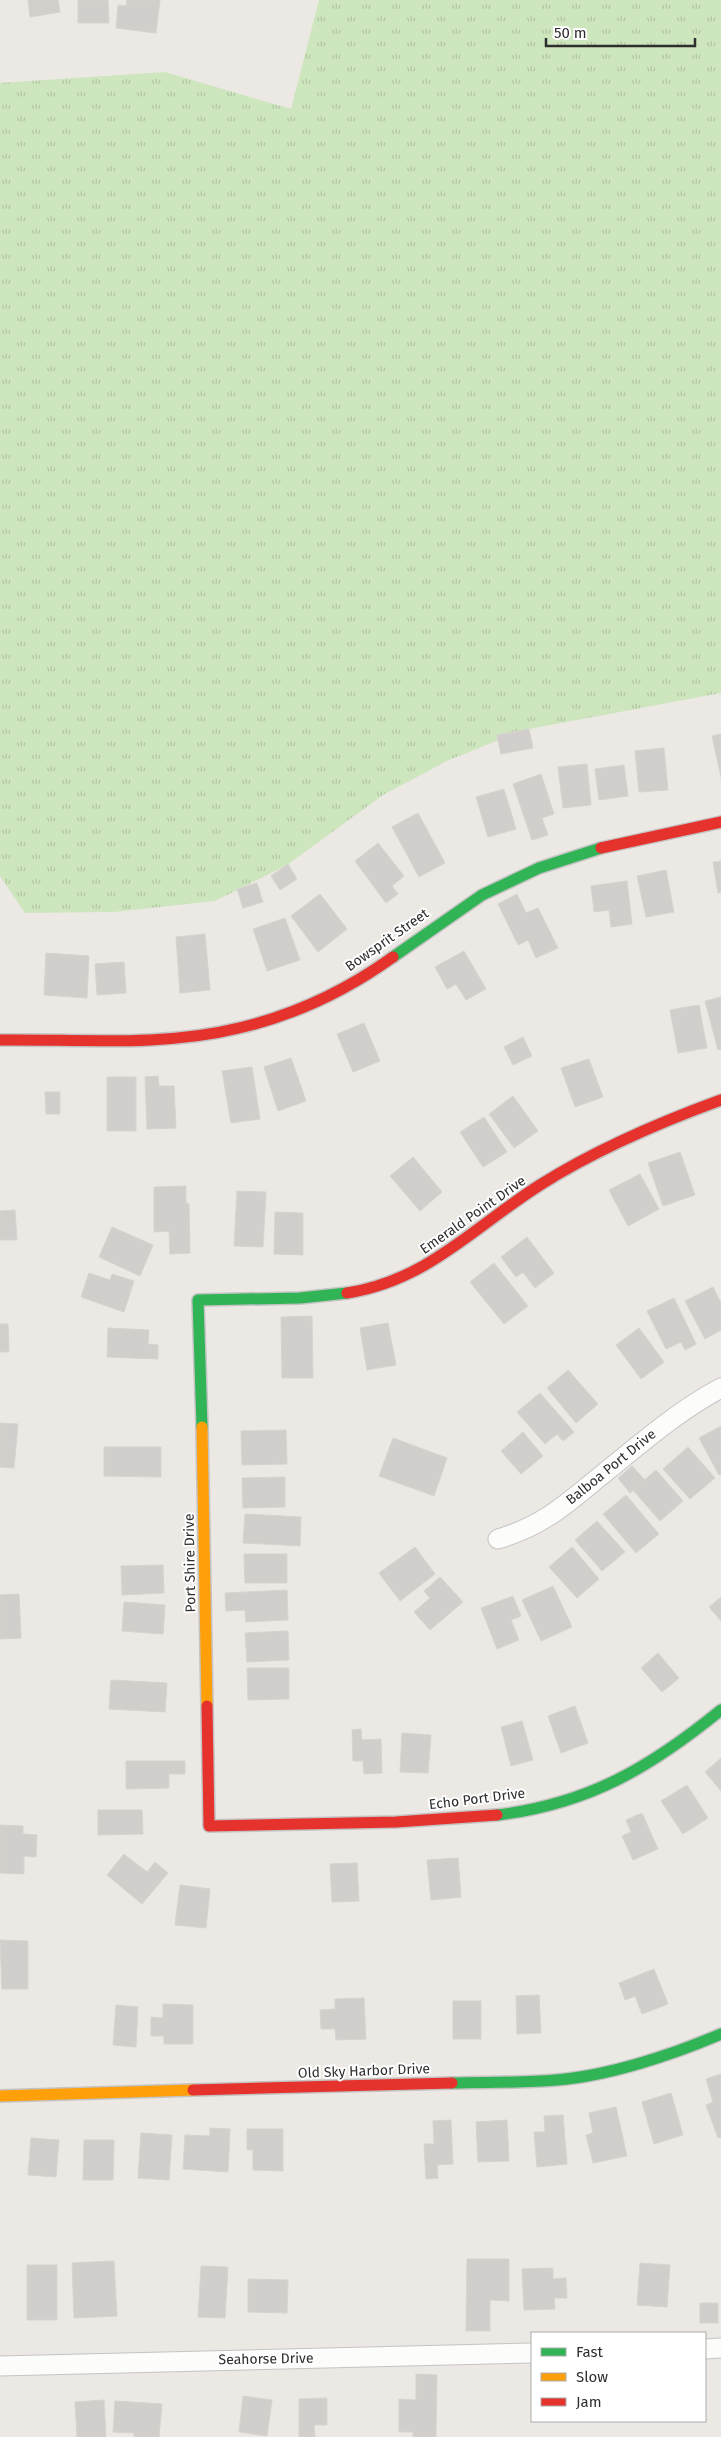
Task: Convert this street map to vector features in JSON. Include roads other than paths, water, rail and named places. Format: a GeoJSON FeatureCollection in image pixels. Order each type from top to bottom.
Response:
{"type":"FeatureCollection","features":[{"type":"Feature","properties":{"kind":"street","name":"Bowsprit Street"},"geometry":{"type":"LineString","coordinates":[[0,1040],[181,1036],[240,1028],[269,1020],[342,990],[374,970],[438,922],[482,894],[530,872],[579,854],[721,822]]}},
{"type":"Feature","properties":{"kind":"street","name":"Emerald Point Drive"},"geometry":{"type":"LineString","coordinates":[[198,1300],[328,1295],[361,1290],[400,1279],[444,1255],[515,1202],[584,1159],[657,1123],[721,1100]]}},
{"type":"Feature","properties":{"kind":"street","name":"Port Shire Drive"},"geometry":{"type":"LineString","coordinates":[[198,1300],[204,1478],[209,1826]]}},
{"type":"Feature","properties":{"kind":"street","name":"Balboa Port Drive"},"geometry":{"type":"LineString","coordinates":[[498,1539],[525,1531],[549,1517],[673,1417],[721,1388]]}},
{"type":"Feature","properties":{"kind":"street","name":"Echo Port Drive"},"geometry":{"type":"LineString","coordinates":[[209,1826],[453,1821],[505,1814],[599,1789],[635,1773],[672,1750],[721,1710]]}},
{"type":"Feature","properties":{"kind":"street","name":"Old Sky Harbor Drive"},"geometry":{"type":"LineString","coordinates":[[0,2096],[557,2080],[612,2070],[667,2055],[721,2034]]}},
{"type":"Feature","properties":{"kind":"street"},"geometry":{"type":"LineString","coordinates":[[706,2348],[721,2348]]}},
{"type":"Feature","properties":{"kind":"street","name":"Seahorse Drive"},"geometry":{"type":"LineString","coordinates":[[0,2366],[531,2353]]}}]}
